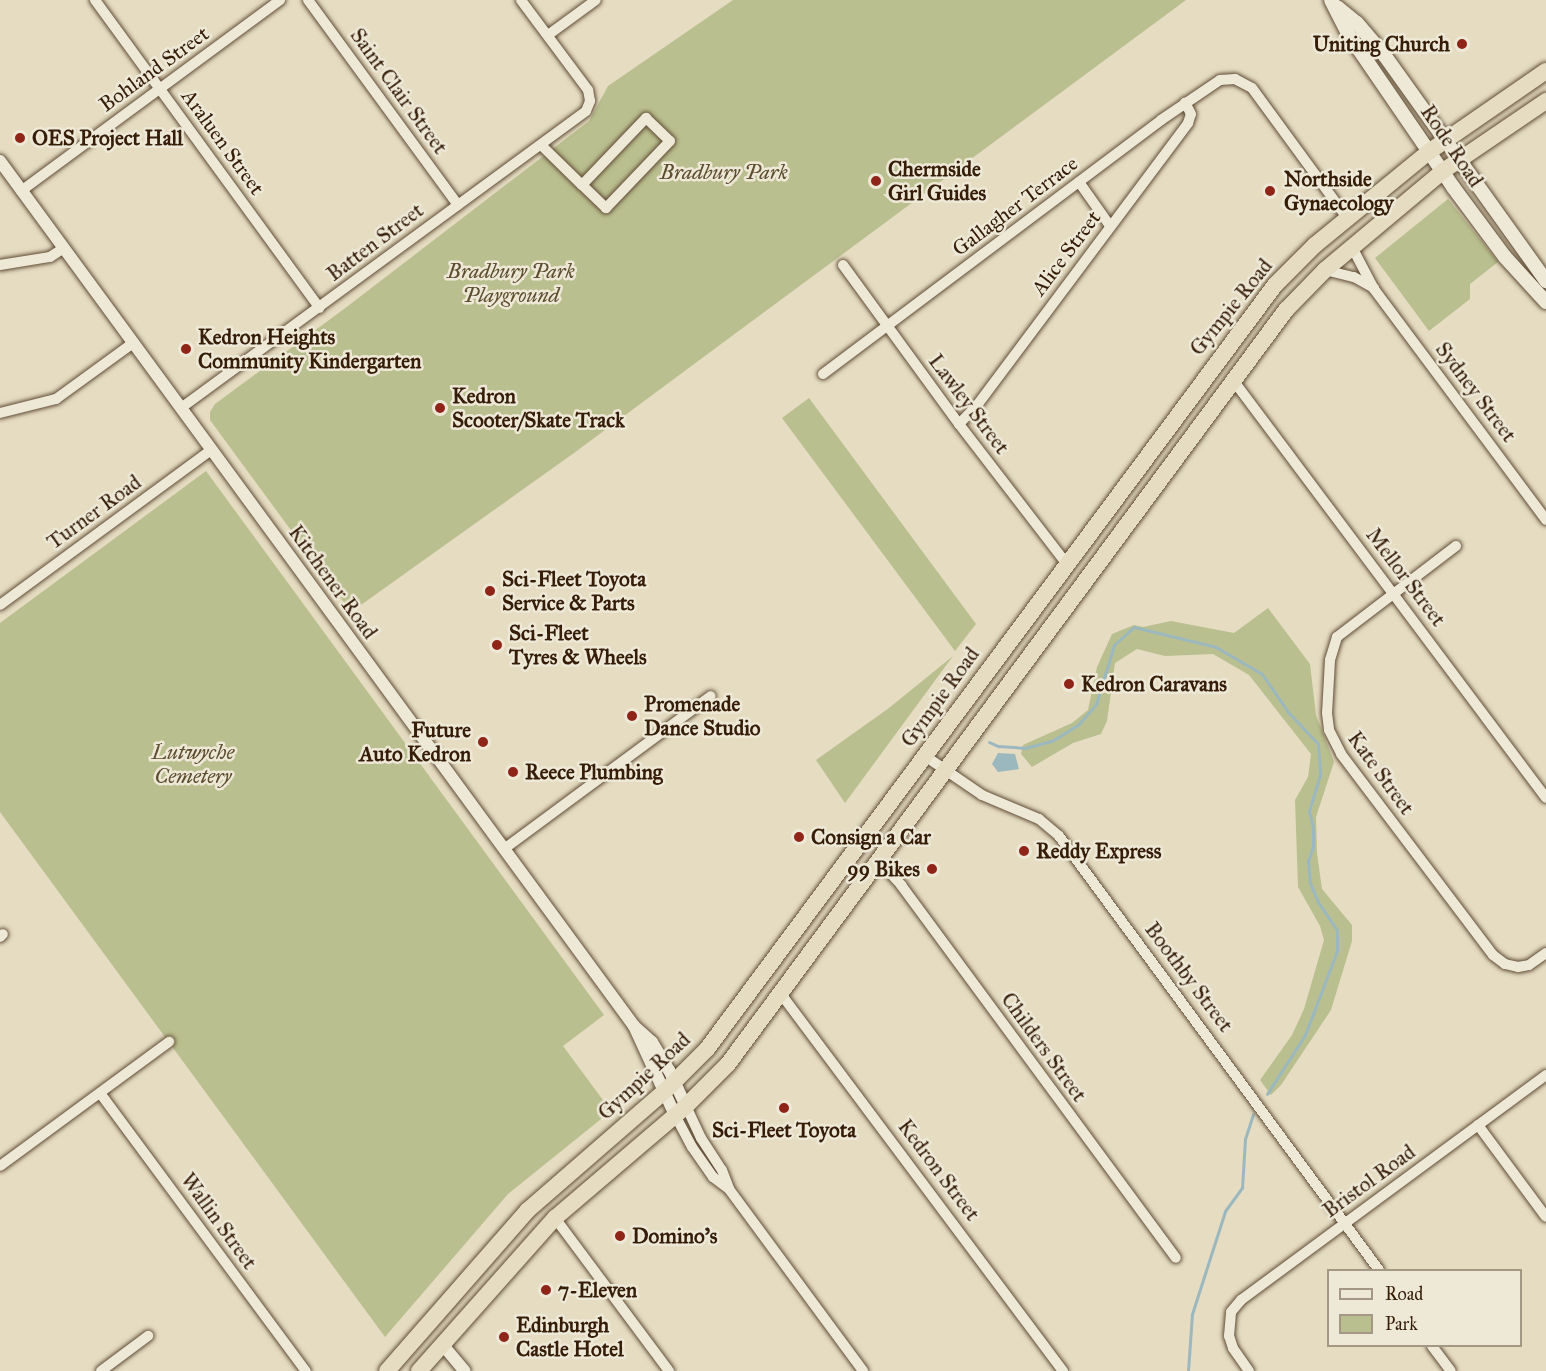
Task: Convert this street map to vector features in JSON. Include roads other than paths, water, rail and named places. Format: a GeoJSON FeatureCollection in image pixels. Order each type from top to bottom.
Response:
{"type":"FeatureCollection","features":[{"type":"Feature","properties":{"kind":"highway","name":"Gympie Road"},"geometry":{"type":"LineString","coordinates":[[387,1371],[528,1210],[670,1087],[720,1032],[1258,305],[1294,265],[1347,218],[1445,139],[1546,71]]}},
{"type":"Feature","properties":{"kind":"highway"},"geometry":{"type":"LineString","coordinates":[[419,1371],[555,1218],[681,1111],[723,1070],[1280,317],[1325,270],[1443,171],[1546,101]]}},
{"type":"Feature","properties":{"kind":"highway"},"geometry":{"type":"LineString","coordinates":[[967,698],[977,706],[984,699],[1001,695]]}},
{"type":"Feature","properties":{"kind":"main road","name":"Rode Road"},"geometry":{"type":"LineString","coordinates":[[1333,3],[1357,23],[1385,56],[1546,281]]}},
{"type":"Feature","properties":{"kind":"main road","name":"Rode Road"},"geometry":{"type":"LineString","coordinates":[[1333,3],[1347,32],[1443,171],[1505,257],[1546,302]]}},
{"type":"Feature","properties":{"kind":"street","name":"Araluen Street"},"geometry":{"type":"LineString","coordinates":[[95,0],[320,308]]}},
{"type":"Feature","properties":{"kind":"street","name":"Bohland Street"},"geometry":{"type":"LineString","coordinates":[[21,191],[280,0]]}},
{"type":"Feature","properties":{"kind":"street","name":"Saint Clair Street"},"geometry":{"type":"LineString","coordinates":[[308,0],[458,205]]}},
{"type":"Feature","properties":{"kind":"street"},"geometry":{"type":"LineString","coordinates":[[521,0],[548,35],[596,0]]}},
{"type":"Feature","properties":{"kind":"street","name":"Batten Street"},"geometry":{"type":"LineString","coordinates":[[181,408],[583,114],[589,104],[588,90],[548,35]]}},
{"type":"Feature","properties":{"kind":"street","name":"Gallagher Terrace"},"geometry":{"type":"LineString","coordinates":[[823,374],[1185,102],[1220,80],[1235,79],[1246,83],[1256,92],[1347,218]]}},
{"type":"Feature","properties":{"kind":"street","name":"Alice Street"},"geometry":{"type":"LineString","coordinates":[[959,424],[978,404],[1190,120],[1190,110],[1185,102]]}},
{"type":"Feature","properties":{"kind":"street"},"geometry":{"type":"LineString","coordinates":[[541,144],[582,185],[606,208],[670,141],[646,118],[582,185]]}},
{"type":"Feature","properties":{"kind":"street","name":"Kitchener Road"},"geometry":{"type":"LineString","coordinates":[[0,161],[634,1026],[670,1087],[681,1111]]}},
{"type":"Feature","properties":{"kind":"street"},"geometry":{"type":"LineString","coordinates":[[1079,182],[1110,226]]}},
{"type":"Feature","properties":{"kind":"street","name":"Sydney Street"},"geometry":{"type":"LineString","coordinates":[[1352,247],[1374,289],[1546,520]]}},
{"type":"Feature","properties":{"kind":"street"},"geometry":{"type":"LineString","coordinates":[[0,265],[50,257],[64,248]]}},
{"type":"Feature","properties":{"kind":"street","name":"Lawley Street"},"geometry":{"type":"LineString","coordinates":[[843,265],[959,424],[1067,564]]}},
{"type":"Feature","properties":{"kind":"street","name":"Sydney Street"},"geometry":{"type":"LineString","coordinates":[[1325,270],[1354,277],[1374,289]]}},
{"type":"Feature","properties":{"kind":"street"},"geometry":{"type":"LineString","coordinates":[[0,413],[56,399],[133,343]]}},
{"type":"Feature","properties":{"kind":"street","name":"Mellor Street"},"geometry":{"type":"LineString","coordinates":[[1233,380],[1394,592],[1546,798]]}},
{"type":"Feature","properties":{"kind":"street","name":"Turner Road"},"geometry":{"type":"LineString","coordinates":[[0,605],[212,450]]}},
{"type":"Feature","properties":{"kind":"street","name":"Kate Street"},"geometry":{"type":"LineString","coordinates":[[1456,546],[1342,632],[1334,644],[1330,660],[1327,713],[1332,738],[1493,955],[1505,964],[1518,967],[1529,965],[1546,953]]}},
{"type":"Feature","properties":{"kind":"street"},"geometry":{"type":"LineString","coordinates":[[504,849],[711,696]]}},
{"type":"Feature","properties":{"kind":"street","name":"Boothby Street"},"geometry":{"type":"LineString","coordinates":[[925,756],[990,800],[1039,819],[1059,836],[1378,1269]]}},
{"type":"Feature","properties":{"kind":"street","name":"Childers Street"},"geometry":{"type":"LineString","coordinates":[[879,861],[901,885],[1176,1258]]}},
{"type":"Feature","properties":{"kind":"street","name":"Kedron Street"},"geometry":{"type":"LineString","coordinates":[[781,994],[1064,1371]]}},
{"type":"Feature","properties":{"kind":"street"},"geometry":{"type":"LineString","coordinates":[[0,1166],[169,1042]]}},
{"type":"Feature","properties":{"kind":"street","name":"Bristol Road"},"geometry":{"type":"LineString","coordinates":[[1249,1371],[1233,1348],[1228,1329],[1232,1312],[1241,1299],[1546,1074]]}},
{"type":"Feature","properties":{"kind":"street","name":"Wallin Street"},"geometry":{"type":"LineString","coordinates":[[100,1094],[306,1371]]}},
{"type":"Feature","properties":{"kind":"street"},"geometry":{"type":"LineString","coordinates":[[681,1111],[722,1170],[729,1189],[863,1371]]}},
{"type":"Feature","properties":{"kind":"street"},"geometry":{"type":"LineString","coordinates":[[1478,1125],[1546,1217]]}},
{"type":"Feature","properties":{"kind":"street"},"geometry":{"type":"LineString","coordinates":[[555,1218],[669,1371]]}},
{"type":"Feature","properties":{"kind":"street"},"geometry":{"type":"LineString","coordinates":[[101,1371],[148,1336]]}},
{"type":"Feature","properties":{"kind":"street"},"geometry":{"type":"LineString","coordinates":[[442,1344],[465,1371]]}},
{"type":"Feature","properties":{"kind":"street"},"geometry":{"type":"LineString","coordinates":[[1433,1347],[1450,1371]]}},
{"type":"Feature","properties":{"kind":"water"},"geometry":{"type":"Polygon","coordinates":[[[998,753],[1015,754],[1019,769],[998,772],[992,764],[998,753]]]}},
{"type":"Feature","properties":{"kind":"waterway"},"geometry":{"type":"LineString","coordinates":[[989,742],[998,746],[1025,748],[1052,741],[1078,725],[1096,704],[1114,645],[1134,627],[1216,647],[1262,674],[1288,712],[1318,744],[1320,775],[1309,811],[1313,827],[1313,847],[1308,861],[1310,883],[1318,902],[1337,930],[1337,951],[1305,1035],[1267,1094]]}},
{"type":"Feature","properties":{"kind":"waterway"},"geometry":{"type":"LineString","coordinates":[[1188,1371],[1192,1314],[1225,1211],[1242,1188],[1245,1139],[1253,1114]]}},
{"type":"Feature","properties":{"kind":"place","name":"Uniting Church"},"geometry":{"type":"Point","coordinates":[1462,44]}},
{"type":"Feature","properties":{"kind":"place","name":"OES Project Hall"},"geometry":{"type":"Point","coordinates":[20,138]}},
{"type":"Feature","properties":{"kind":"place","name":"Chermside Girl Guides"},"geometry":{"type":"Point","coordinates":[876,181]}},
{"type":"Feature","properties":{"kind":"place","name":"Northside Gynaecology"},"geometry":{"type":"Point","coordinates":[1270,191]}},
{"type":"Feature","properties":{"kind":"place","name":"Kedron Heights Community Kindergarten"},"geometry":{"type":"Point","coordinates":[186,349]}},
{"type":"Feature","properties":{"kind":"place","name":"Kedron Scooter/Skate Track"},"geometry":{"type":"Point","coordinates":[440,408]}},
{"type":"Feature","properties":{"kind":"place","name":"Sci-Fleet Toyota Service & Parts"},"geometry":{"type":"Point","coordinates":[490,591]}},
{"type":"Feature","properties":{"kind":"place","name":"Sci-Fleet Tyres & Wheels"},"geometry":{"type":"Point","coordinates":[497,645]}},
{"type":"Feature","properties":{"kind":"place","name":"Kedron Caravans"},"geometry":{"type":"Point","coordinates":[1069,684]}},
{"type":"Feature","properties":{"kind":"place","name":"Promenade Dance Studio"},"geometry":{"type":"Point","coordinates":[632,716]}},
{"type":"Feature","properties":{"kind":"place","name":"Future Auto Kedron"},"geometry":{"type":"Point","coordinates":[483,742]}},
{"type":"Feature","properties":{"kind":"place","name":"Reece Plumbing"},"geometry":{"type":"Point","coordinates":[513,772]}},
{"type":"Feature","properties":{"kind":"place","name":"Consign a Car"},"geometry":{"type":"Point","coordinates":[799,837]}},
{"type":"Feature","properties":{"kind":"place","name":"Reddy Express"},"geometry":{"type":"Point","coordinates":[1024,851]}},
{"type":"Feature","properties":{"kind":"place","name":"99 Bikes"},"geometry":{"type":"Point","coordinates":[932,869]}},
{"type":"Feature","properties":{"kind":"place","name":"Sci-Fleet Toyota"},"geometry":{"type":"Point","coordinates":[784,1108]}},
{"type":"Feature","properties":{"kind":"place","name":"Domino's"},"geometry":{"type":"Point","coordinates":[620,1236]}},
{"type":"Feature","properties":{"kind":"place","name":"7-Eleven"},"geometry":{"type":"Point","coordinates":[546,1290]}},
{"type":"Feature","properties":{"kind":"place","name":"Edinburgh Castle Hotel"},"geometry":{"type":"Point","coordinates":[504,1337]}},
{"type":"Feature","properties":{"kind":"park label","name":"Bradbury Park"},"geometry":{"type":"Point","coordinates":[724,172]}},
{"type":"Feature","properties":{"kind":"park label","name":"Bradbury Park Playground"},"geometry":{"type":"Point","coordinates":[511,283]}},
{"type":"Feature","properties":{"kind":"park label","name":"Lutwyche Cemetery"},"geometry":{"type":"Point","coordinates":[193,764]}}]}
